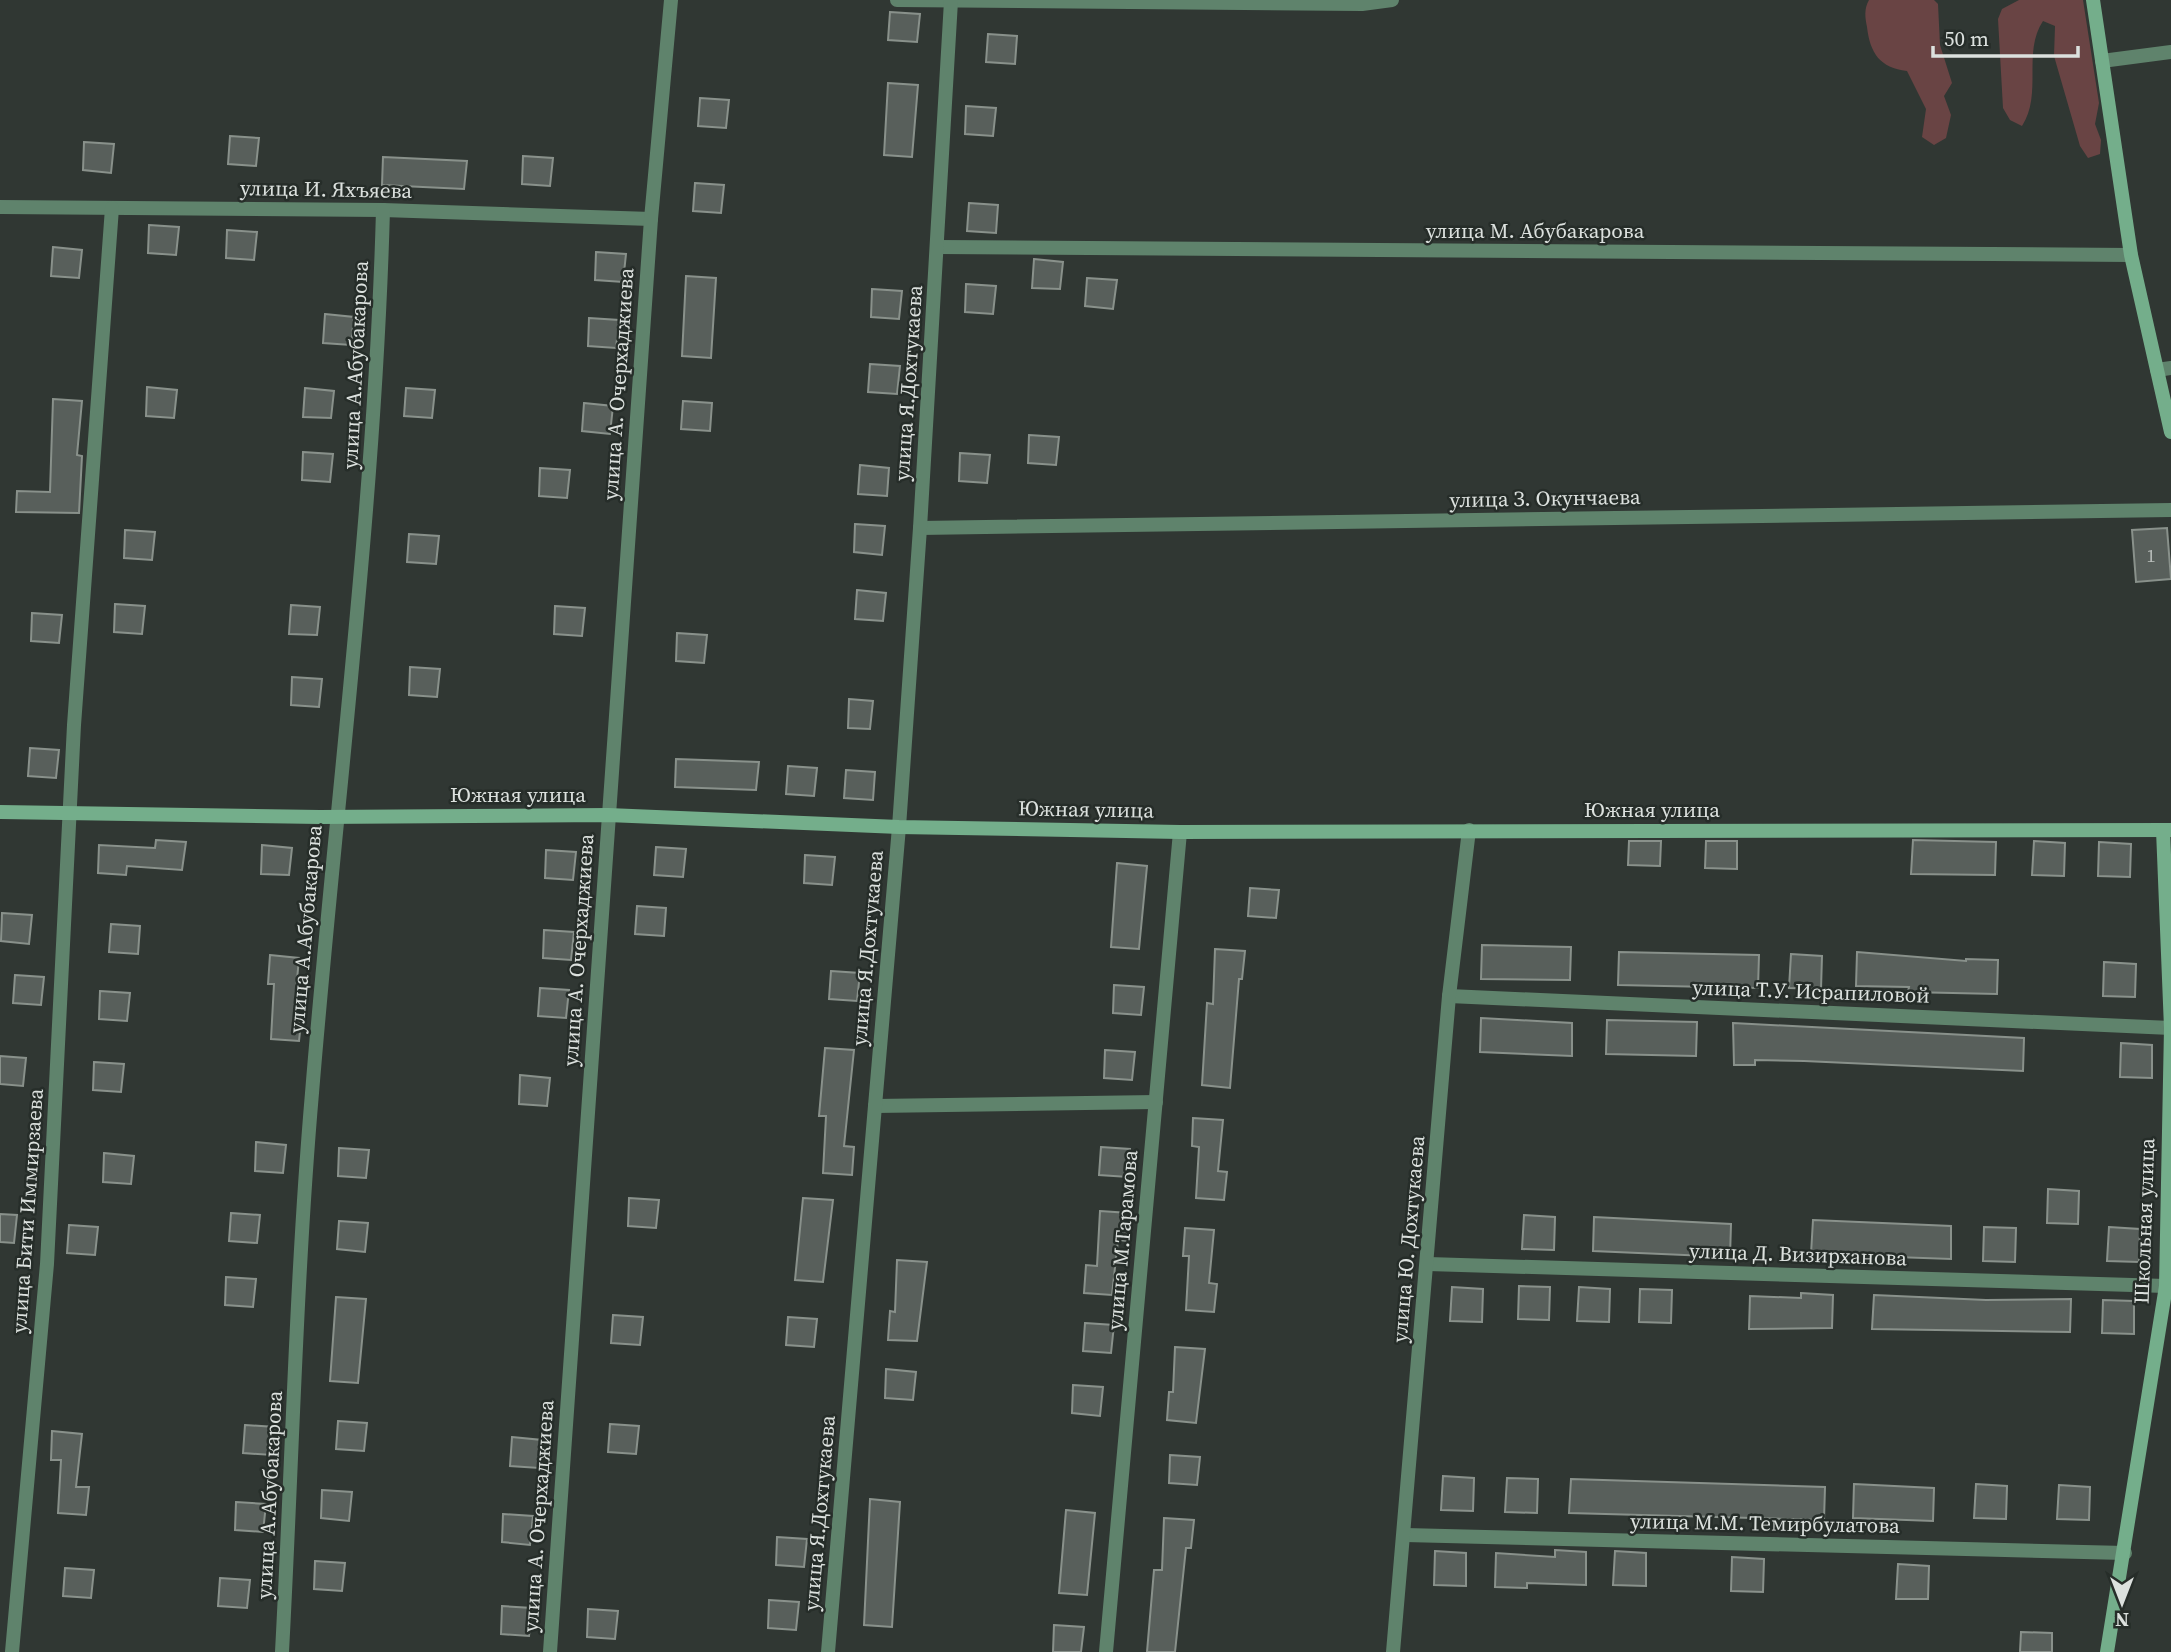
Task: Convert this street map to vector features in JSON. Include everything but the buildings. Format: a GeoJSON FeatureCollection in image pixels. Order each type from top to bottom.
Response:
{"type":"FeatureCollection","features":[{"type":"Feature","properties":{"kind":"main road"},"geometry":{"type":"LineString","coordinates":[[2093,0],[2131,255],[2164,369],[2171,432]]}},
{"type":"Feature","properties":{"kind":"main road","name":"Южная улица"},"geometry":{"type":"LineString","coordinates":[[0,812],[336,817],[608,815],[899,827],[1180,832],[2167,830]]}},
{"type":"Feature","properties":{"kind":"main road","name":"Школьная улица"},"geometry":{"type":"LineString","coordinates":[[2108,1652],[2166,1286],[2171,1028],[2167,830]]}},
{"type":"Feature","properties":{"kind":"street","name":"улица А. Очерхаджиева"},"geometry":{"type":"LineString","coordinates":[[550,1652],[651,219],[671,0]]}},
{"type":"Feature","properties":{"kind":"street"},"geometry":{"type":"LineString","coordinates":[[897,0],[1362,4],[1392,0]]}},
{"type":"Feature","properties":{"kind":"street","name":"улица Я.Дохтукаева"},"geometry":{"type":"LineString","coordinates":[[828,1652],[899,827],[938,247],[951,1]]}},
{"type":"Feature","properties":{"kind":"street"},"geometry":{"type":"LineString","coordinates":[[2102,61],[2171,52]]}},
{"type":"Feature","properties":{"kind":"street","name":"улица И. Яхъяева"},"geometry":{"type":"LineString","coordinates":[[0,206],[383,210],[651,219]]}},
{"type":"Feature","properties":{"kind":"street","name":"улица Бити Иммирзаева"},"geometry":{"type":"LineString","coordinates":[[12,1652],[47,1264],[80,619],[112,208]]}},
{"type":"Feature","properties":{"kind":"street","name":"улица А.Абубакарова"},"geometry":{"type":"LineString","coordinates":[[282,1652],[311,1098],[366,525],[379,343],[383,210]]}},
{"type":"Feature","properties":{"kind":"street","name":"улица М. Абубакарова"},"geometry":{"type":"LineString","coordinates":[[938,247],[2131,255]]}},
{"type":"Feature","properties":{"kind":"street","name":"улица З. Окунчаева"},"geometry":{"type":"LineString","coordinates":[[920,528],[2171,510]]}},
{"type":"Feature","properties":{"kind":"street","name":"улица Ю. Дохтукаева"},"geometry":{"type":"LineString","coordinates":[[1393,1652],[1449,996],[1469,830]]}},
{"type":"Feature","properties":{"kind":"street","name":"улица М.Тарамова"},"geometry":{"type":"LineString","coordinates":[[1106,1652],[1180,832]]}},
{"type":"Feature","properties":{"kind":"street","name":"улица Т.У. Исрапиловой"},"geometry":{"type":"LineString","coordinates":[[1449,996],[2171,1028]]}},
{"type":"Feature","properties":{"kind":"street"},"geometry":{"type":"LineString","coordinates":[[875,1106],[1156,1102]]}},
{"type":"Feature","properties":{"kind":"street","name":"улица Д. Визирханова"},"geometry":{"type":"LineString","coordinates":[[1428,1264],[2166,1286]]}},
{"type":"Feature","properties":{"kind":"street","name":"улица М.М. Темирбулатова"},"geometry":{"type":"LineString","coordinates":[[1405,1535],[2125,1553]]}},
{"type":"Feature","properties":{"kind":"shaded area"},"geometry":{"type":"Polygon","coordinates":[[[1869,0],[1934,0],[1938,4],[1940,45],[1952,83],[1944,96],[1951,115],[1946,138],[1934,145],[1922,137],[1926,109],[1907,71],[1883,63],[1874,52],[1865,16],[1869,0]]]}},
{"type":"Feature","properties":{"kind":"shaded area"},"geometry":{"type":"Polygon","coordinates":[[[2019,0],[2083,0],[2099,103],[2095,124],[2101,140],[2100,154],[2088,158],[2080,146],[2054,56],[2055,26],[2043,21],[2037,33],[2031,100],[2022,126],[2010,120],[2003,108],[1998,19],[2002,9],[2019,0]]]}}]}
